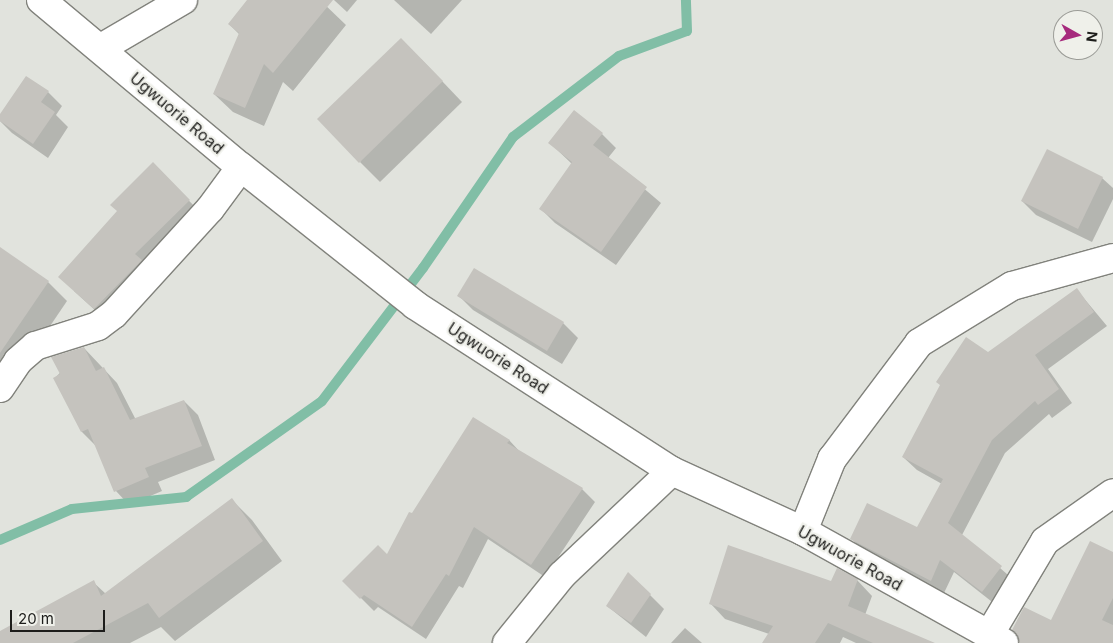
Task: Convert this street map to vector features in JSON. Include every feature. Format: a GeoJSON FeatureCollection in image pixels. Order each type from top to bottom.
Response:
{"type":"FeatureCollection","features":[{"type":"Feature","properties":{"kind":"street","name":"Ugwuorie Road"},"geometry":{"type":"LineString","coordinates":[[41,0],[101,48],[241,167],[416,305],[672,471],[803,531],[997,639]]}},
{"type":"Feature","properties":{"kind":"street"},"geometry":{"type":"LineString","coordinates":[[101,48],[183,0]]}},
{"type":"Feature","properties":{"kind":"street"},"geometry":{"type":"LineString","coordinates":[[0,388],[18,361],[36,346],[98,326],[114,314],[210,210],[241,167]]}},
{"type":"Feature","properties":{"kind":"street"},"geometry":{"type":"LineString","coordinates":[[803,531],[832,459],[919,343],[1012,286],[1113,258]]}},
{"type":"Feature","properties":{"kind":"street"},"geometry":{"type":"LineString","coordinates":[[506,643],[562,575],[672,471]]}},
{"type":"Feature","properties":{"kind":"street"},"geometry":{"type":"LineString","coordinates":[[997,639],[1045,541],[1113,493]]}},
{"type":"Feature","properties":{"kind":"building"},"geometry":{"type":"Polygon","coordinates":[[[247,0],[333,0],[273,73],[264,64],[245,108],[213,94],[239,33],[228,24],[247,0]]]}},
{"type":"Feature","properties":{"kind":"building"},"geometry":{"type":"Polygon","coordinates":[[[401,38],[443,81],[359,163],[317,119],[401,38]]]}},
{"type":"Feature","properties":{"kind":"building"},"geometry":{"type":"Polygon","coordinates":[[[26,76],[49,91],[41,102],[55,112],[33,144],[0,121],[0,114],[26,76]]]}},
{"type":"Feature","properties":{"kind":"building"},"geometry":{"type":"Polygon","coordinates":[[[574,110],[603,133],[593,145],[647,187],[601,252],[539,209],[572,162],[548,143],[574,110]]]}},
{"type":"Feature","properties":{"kind":"building"},"geometry":{"type":"Polygon","coordinates":[[[1047,149],[1103,177],[1078,229],[1021,201],[1047,149]]]}},
{"type":"Feature","properties":{"kind":"building"},"geometry":{"type":"Polygon","coordinates":[[[153,162],[190,200],[135,254],[142,260],[94,309],[58,277],[117,211],[110,205],[153,162]]]}},
{"type":"Feature","properties":{"kind":"building"},"geometry":{"type":"Polygon","coordinates":[[[0,247],[49,281],[0,353],[0,247]]]}},
{"type":"Feature","properties":{"kind":"building"},"geometry":{"type":"Polygon","coordinates":[[[474,268],[564,322],[547,351],[457,296],[474,268]]]}},
{"type":"Feature","properties":{"kind":"building"},"geometry":{"type":"Polygon","coordinates":[[[1077,288],[1094,312],[1035,355],[1059,389],[1038,405],[1035,401],[992,440],[948,523],[1002,566],[982,592],[940,560],[931,581],[850,539],[867,503],[917,527],[943,479],[902,457],[940,385],[936,382],[966,337],[988,352],[1077,288]]]}},
{"type":"Feature","properties":{"kind":"building"},"geometry":{"type":"Polygon","coordinates":[[[84,347],[96,371],[104,367],[130,420],[184,400],[202,446],[145,468],[149,477],[114,492],[88,429],[81,432],[53,378],[60,374],[51,357],[84,347]]]}},
{"type":"Feature","properties":{"kind":"building"},"geometry":{"type":"Polygon","coordinates":[[[473,417],[510,440],[507,443],[583,488],[531,565],[474,527],[449,576],[446,574],[412,627],[364,595],[360,599],[342,581],[378,545],[387,554],[409,512],[412,513],[473,417]]]}},
{"type":"Feature","properties":{"kind":"building"},"geometry":{"type":"Polygon","coordinates":[[[232,498],[263,541],[159,618],[148,603],[73,643],[0,643],[0,631],[94,580],[101,596],[232,498]]]}},
{"type":"Feature","properties":{"kind":"building"},"geometry":{"type":"Polygon","coordinates":[[[1090,541],[1113,552],[1113,598],[1102,620],[1113,625],[1113,643],[1020,643],[1012,630],[1024,607],[1051,620],[1090,541]]]}},
{"type":"Feature","properties":{"kind":"building"},"geometry":{"type":"Polygon","coordinates":[[[728,545],[831,581],[837,568],[858,579],[848,606],[935,643],[873,643],[828,623],[815,643],[762,643],[773,626],[709,604],[728,545]]]}},
{"type":"Feature","properties":{"kind":"building"},"geometry":{"type":"Polygon","coordinates":[[[628,572],[651,594],[631,623],[606,606],[628,572]]]}},
{"type":"Feature","properties":{"kind":"waterway"},"geometry":{"type":"LineString","coordinates":[[0,540],[72,509],[186,497],[322,401],[423,268],[513,137],[619,56],[687,31],[686,0]]}}]}
